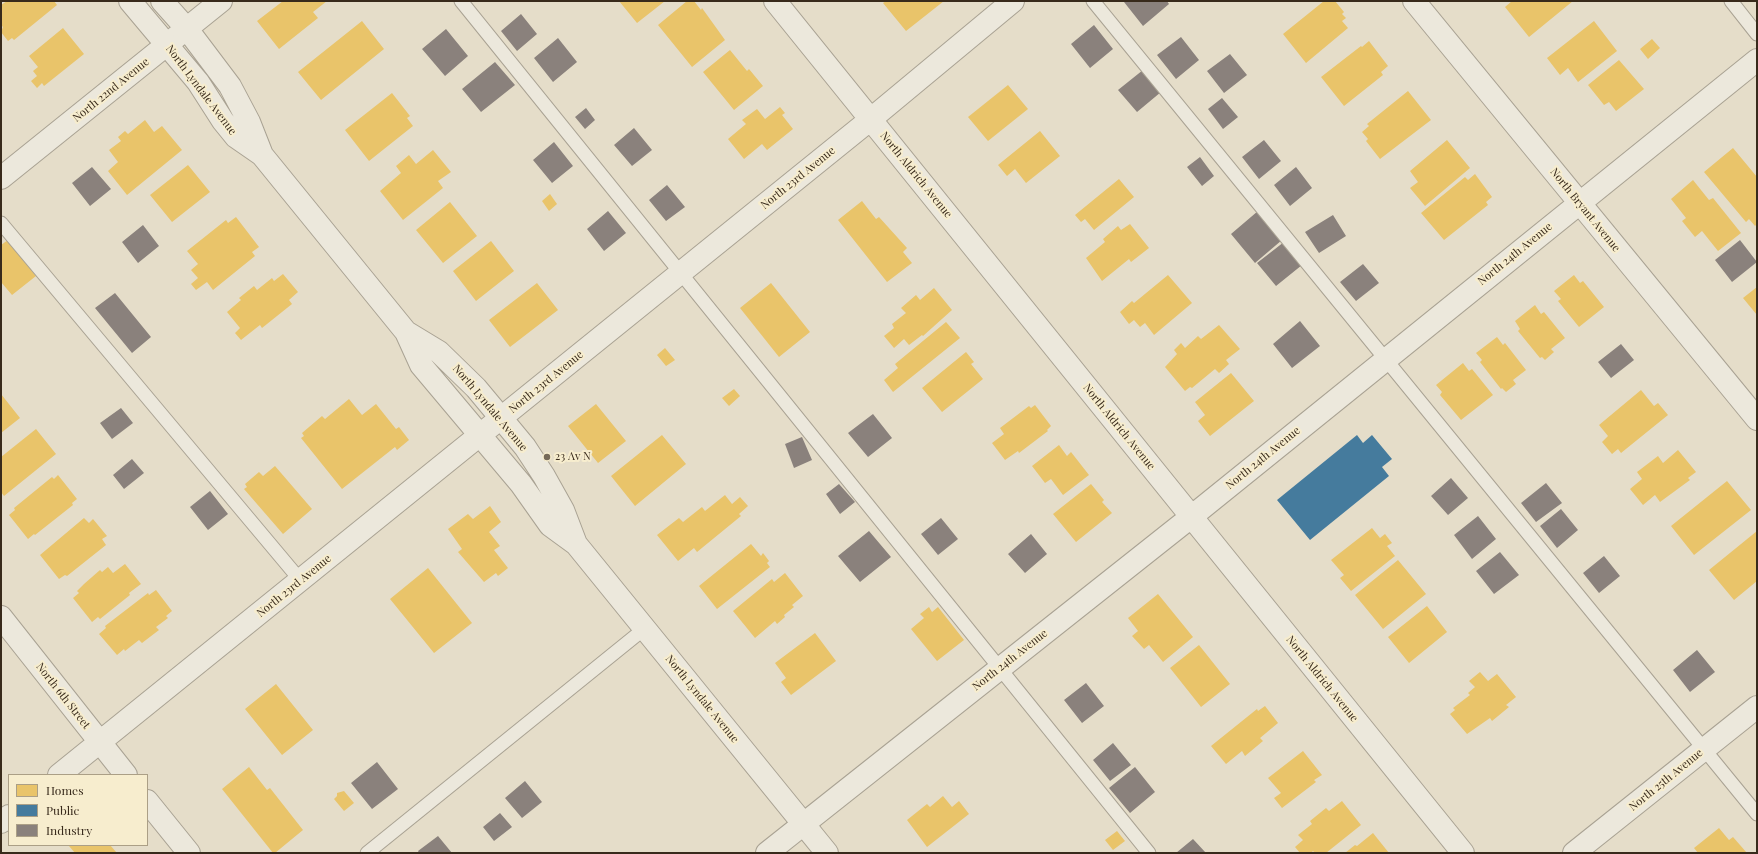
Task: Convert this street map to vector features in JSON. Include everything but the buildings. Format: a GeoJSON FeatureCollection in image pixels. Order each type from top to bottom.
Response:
{"type":"FeatureCollection","features":[{"type":"Feature","properties":{"kind":"street","name":"North Lyndale Avenue"},"geometry":{"type":"LineString","coordinates":[[130,1],[198,82],[223,121],[236,137],[262,155],[406,332],[422,365],[521,484],[550,525],[576,544],[827,853]]}},
{"type":"Feature","properties":{"kind":"street","name":"North Lyndale Avenue"},"geometry":{"type":"LineString","coordinates":[[162,1],[187,29],[230,86],[249,122],[262,155]]}},
{"type":"Feature","properties":{"kind":"street","name":"North 22nd Avenue"},"geometry":{"type":"LineString","coordinates":[[1,178],[221,1]]}},
{"type":"Feature","properties":{"kind":"street","name":"North Aldrich Avenue"},"geometry":{"type":"LineString","coordinates":[[775,1],[1462,853]]}},
{"type":"Feature","properties":{"kind":"street","name":"North 23rd Avenue"},"geometry":{"type":"LineString","coordinates":[[60,774],[871,119],[1012,1]]}},
{"type":"Feature","properties":{"kind":"street","name":"North Bryant Avenue"},"geometry":{"type":"LineString","coordinates":[[1414,1],[1757,419]]}},
{"type":"Feature","properties":{"kind":"street","name":"North 24th Avenue"},"geometry":{"type":"LineString","coordinates":[[767,853],[1191,517],[1757,60]]}},
{"type":"Feature","properties":{"kind":"street","name":"North Lyndale Avenue"},"geometry":{"type":"LineString","coordinates":[[406,332],[440,352],[476,388],[525,447],[544,476],[563,510],[576,544]]}},
{"type":"Feature","properties":{"kind":"street","name":"North 6th Street"},"geometry":{"type":"LineString","coordinates":[[1,617],[125,774]]}},
{"type":"Feature","properties":{"kind":"street","name":"North 25th Avenue"},"geometry":{"type":"LineString","coordinates":[[1574,853],[1757,706]]}},
{"type":"Feature","properties":{"kind":"street"},"geometry":{"type":"LineString","coordinates":[[148,802],[189,853]]}},
{"type":"Feature","properties":{"kind":"lane"},"geometry":{"type":"LineString","coordinates":[[461,1],[1149,853]]}},
{"type":"Feature","properties":{"kind":"lane"},"geometry":{"type":"LineString","coordinates":[[1093,1],[1757,814]]}},
{"type":"Feature","properties":{"kind":"lane"},"geometry":{"type":"LineString","coordinates":[[1731,1],[1757,34]]}},
{"type":"Feature","properties":{"kind":"lane"},"geometry":{"type":"LineString","coordinates":[[1,223],[301,580]]}},
{"type":"Feature","properties":{"kind":"lane"},"geometry":{"type":"LineString","coordinates":[[367,853],[644,628]]}},
{"type":"Feature","properties":{"kind":"place","name":"23 Av N"},"geometry":{"type":"Point","coordinates":[547,457]}}]}
